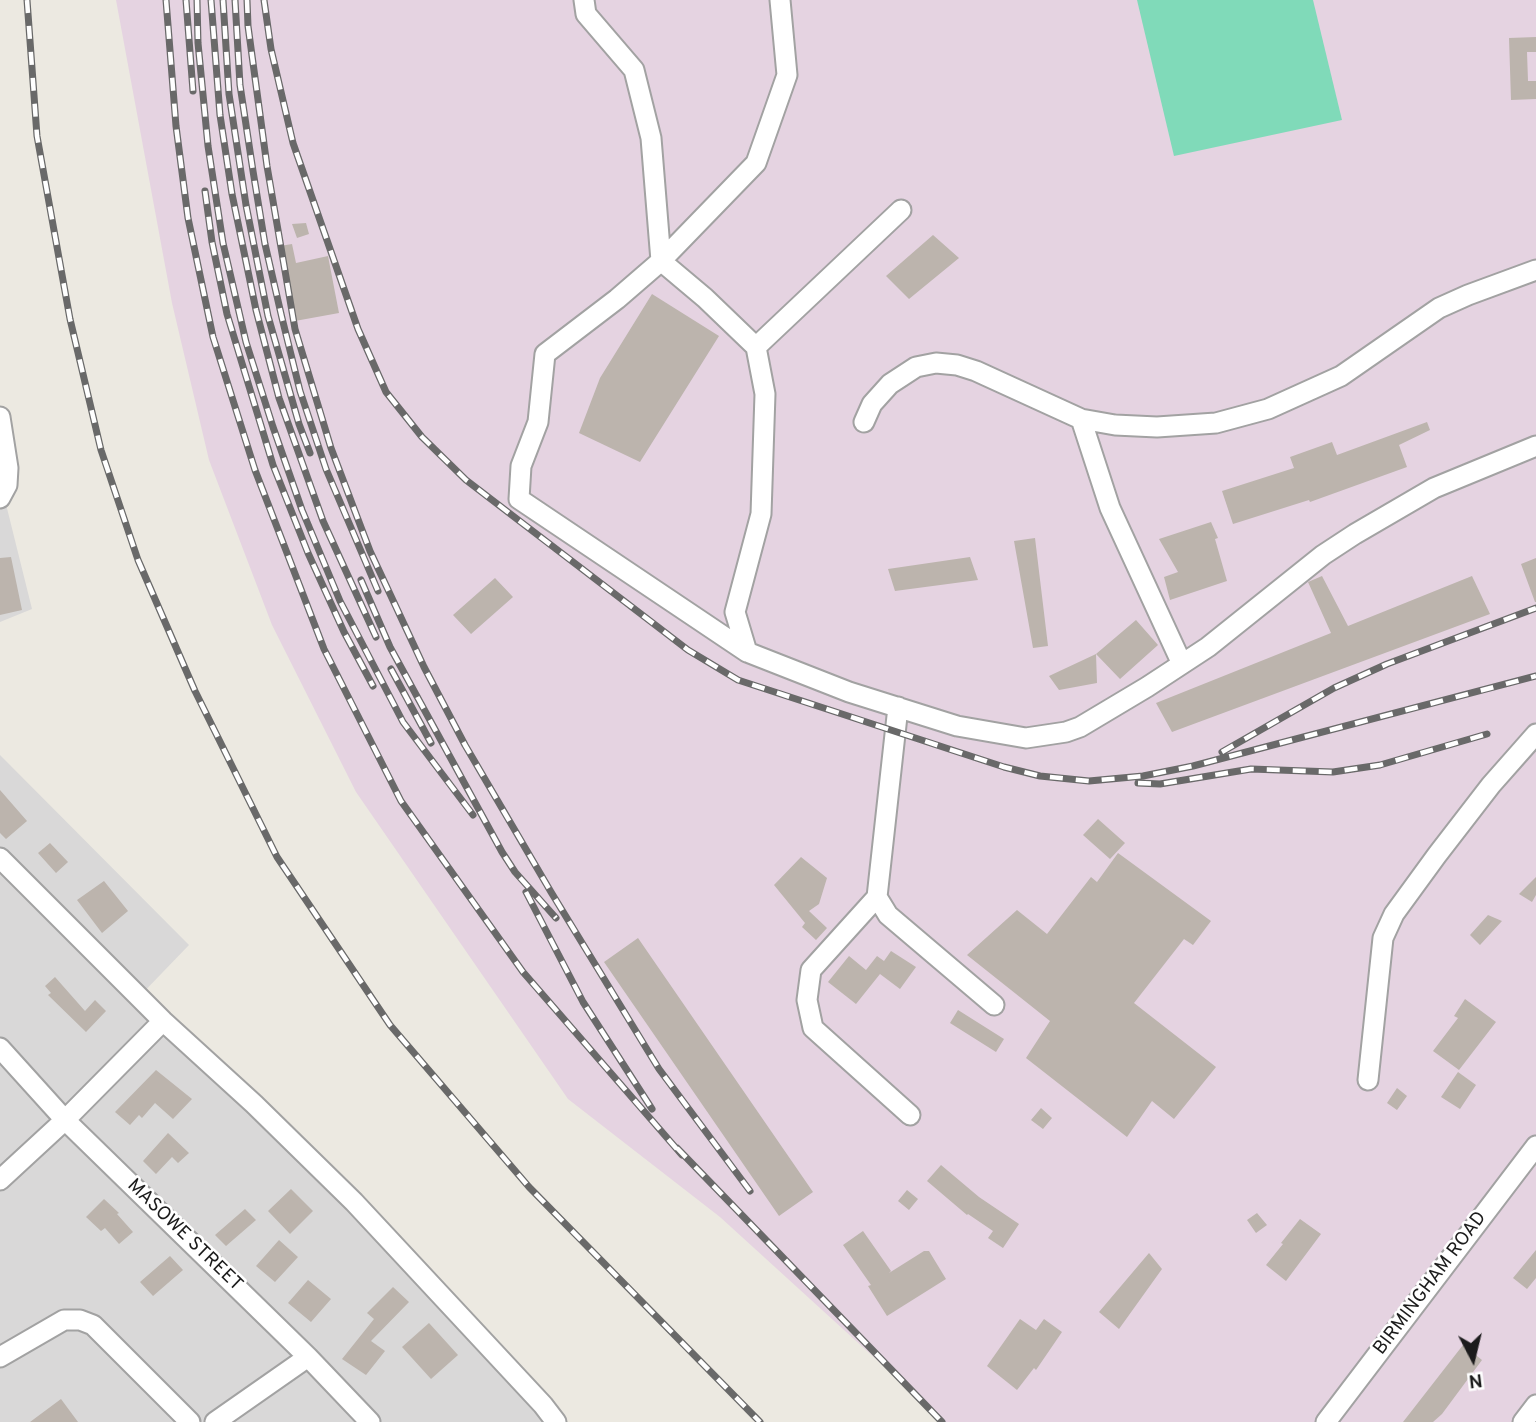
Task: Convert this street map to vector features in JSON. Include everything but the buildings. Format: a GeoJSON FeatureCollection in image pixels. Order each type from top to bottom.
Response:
{"type":"FeatureCollection","features":[{"type":"Feature","properties":{"kind":"street"},"geometry":{"type":"LineString","coordinates":[[584,0],[586,14],[634,70],[651,138],[661,261],[756,347],[765,394],[761,514],[735,612],[747,652]]}},
{"type":"Feature","properties":{"kind":"street"},"geometry":{"type":"LineString","coordinates":[[780,0],[787,75],[756,163],[661,261],[617,299],[545,354],[537,422],[521,467],[519,499],[747,652],[849,692],[957,726],[1026,738],[1047,736],[1080,727],[1182,664],[1232,630],[1323,555],[1355,534],[1434,488],[1536,446]]}},
{"type":"Feature","properties":{"kind":"street"},"geometry":{"type":"LineString","coordinates":[[756,347],[901,210]]}},
{"type":"Feature","properties":{"kind":"street"},"geometry":{"type":"LineString","coordinates":[[864,422],[872,404],[890,384],[916,368],[936,363],[957,365],[976,371],[1081,419],[1115,425],[1157,427],[1216,423],[1268,408],[1341,376],[1439,308],[1536,270]]}},
{"type":"Feature","properties":{"kind":"street"},"geometry":{"type":"LineString","coordinates":[[0,417],[8,468],[7,485],[0,498]]}},
{"type":"Feature","properties":{"kind":"street"},"geometry":{"type":"LineString","coordinates":[[1081,419],[1110,508],[1182,664]]}},
{"type":"Feature","properties":{"kind":"street"},"geometry":{"type":"LineString","coordinates":[[898,707],[877,897],[811,970],[807,1000],[813,1028],[911,1115]]}},
{"type":"Feature","properties":{"kind":"street"},"geometry":{"type":"LineString","coordinates":[[1368,1080],[1381,949],[1394,914],[1491,786],[1536,734]]}},
{"type":"Feature","properties":{"kind":"street"},"geometry":{"type":"LineString","coordinates":[[0,858],[163,1021],[254,1104],[354,1202],[556,1422]]}},
{"type":"Feature","properties":{"kind":"street"},"geometry":{"type":"LineString","coordinates":[[877,897],[888,915],[993,1005]]}},
{"type":"Feature","properties":{"kind":"street"},"geometry":{"type":"LineString","coordinates":[[0,1180],[65,1120],[163,1021]]}},
{"type":"Feature","properties":{"kind":"street","name":"MASOWE STREET"},"geometry":{"type":"LineString","coordinates":[[0,1048],[65,1120],[309,1357],[370,1422]]}},
{"type":"Feature","properties":{"kind":"street","name":"BIRMINGHAM ROAD"},"geometry":{"type":"LineString","coordinates":[[1326,1422],[1536,1146]]}},
{"type":"Feature","properties":{"kind":"street"},"geometry":{"type":"LineString","coordinates":[[0,1357],[64,1320],[80,1320],[93,1325],[190,1422]]}},
{"type":"Feature","properties":{"kind":"street"},"geometry":{"type":"LineString","coordinates":[[215,1422],[309,1357]]}},
{"type":"Feature","properties":{"kind":"street"},"geometry":{"type":"LineString","coordinates":[[1523,1422],[1536,1405]]}},
{"type":"Feature","properties":{"kind":"shaded area"},"geometry":{"type":"Polygon","coordinates":[[[116,0],[1536,0],[1536,1422],[945,1422],[720,1217],[568,1099],[356,792],[272,625],[209,460],[172,303],[116,0]]]}},
{"type":"Feature","properties":{"kind":"shaded area"},"geometry":{"type":"Polygon","coordinates":[[[0,480],[32,609],[0,622],[0,480]]]}},
{"type":"Feature","properties":{"kind":"shaded area"},"geometry":{"type":"Polygon","coordinates":[[[0,755],[189,945],[135,1001],[381,1234],[548,1422],[0,1422],[0,755]]]}},
{"type":"Feature","properties":{"kind":"green space"},"geometry":{"type":"Polygon","coordinates":[[[1137,0],[1313,0],[1342,120],[1174,156],[1137,0]]]}},
{"type":"Feature","properties":{"kind":"railway"},"geometry":{"type":"LineString","coordinates":[[27,0],[37,136],[70,319],[101,450],[138,560],[195,691],[277,857],[390,1025],[529,1187],[760,1422]]}},
{"type":"Feature","properties":{"kind":"railway"},"geometry":{"type":"LineString","coordinates":[[166,0],[176,126],[188,218],[213,337],[255,470],[324,649],[401,801],[523,972],[682,1155]]}},
{"type":"Feature","properties":{"kind":"railway"},"geometry":{"type":"LineString","coordinates":[[186,0],[193,91]]}},
{"type":"Feature","properties":{"kind":"railway"},"geometry":{"type":"LineString","coordinates":[[197,0],[198,43],[208,146],[223,243],[246,342],[273,427],[302,510],[340,601],[403,722],[473,815]]}},
{"type":"Feature","properties":{"kind":"railway"},"geometry":{"type":"LineString","coordinates":[[211,0],[220,115],[232,194],[256,310],[279,398],[323,521],[376,637]]}},
{"type":"Feature","properties":{"kind":"railway"},"geometry":{"type":"LineString","coordinates":[[223,0],[229,94],[246,205],[268,316],[310,453]]}},
{"type":"Feature","properties":{"kind":"railway"},"geometry":{"type":"LineString","coordinates":[[235,0],[240,85],[265,244],[282,318],[300,391],[326,469],[378,591]]}},
{"type":"Feature","properties":{"kind":"railway"},"geometry":{"type":"LineString","coordinates":[[247,0],[248,26],[267,166],[295,329],[331,448],[370,551],[424,667],[465,745],[551,892],[659,1069],[750,1191]]}},
{"type":"Feature","properties":{"kind":"railway"},"geometry":{"type":"LineString","coordinates":[[264,0],[271,49],[293,143],[358,329],[386,392],[422,437],[466,480],[688,650],[738,680],[1004,767],[1040,776],[1089,781],[1143,776],[1193,766],[1536,676]]}},
{"type":"Feature","properties":{"kind":"railway"},"geometry":{"type":"LineString","coordinates":[[205,191],[227,314],[273,465],[308,553],[344,632],[373,686]]}},
{"type":"Feature","properties":{"kind":"railway"},"geometry":{"type":"LineString","coordinates":[[361,580],[390,647],[502,852],[515,872],[556,918]]}},
{"type":"Feature","properties":{"kind":"railway"},"geometry":{"type":"LineString","coordinates":[[1222,752],[1334,688],[1387,664],[1536,608]]}},
{"type":"Feature","properties":{"kind":"railway"},"geometry":{"type":"LineString","coordinates":[[391,669],[431,743]]}},
{"type":"Feature","properties":{"kind":"railway"},"geometry":{"type":"LineString","coordinates":[[1138,783],[1160,784],[1251,769],[1333,772],[1380,765],[1487,734]]}},
{"type":"Feature","properties":{"kind":"railway"},"geometry":{"type":"LineString","coordinates":[[526,892],[583,1002],[652,1109]]}},
{"type":"Feature","properties":{"kind":"railway"},"geometry":{"type":"LineString","coordinates":[[677,1148],[942,1422]]}}]}
